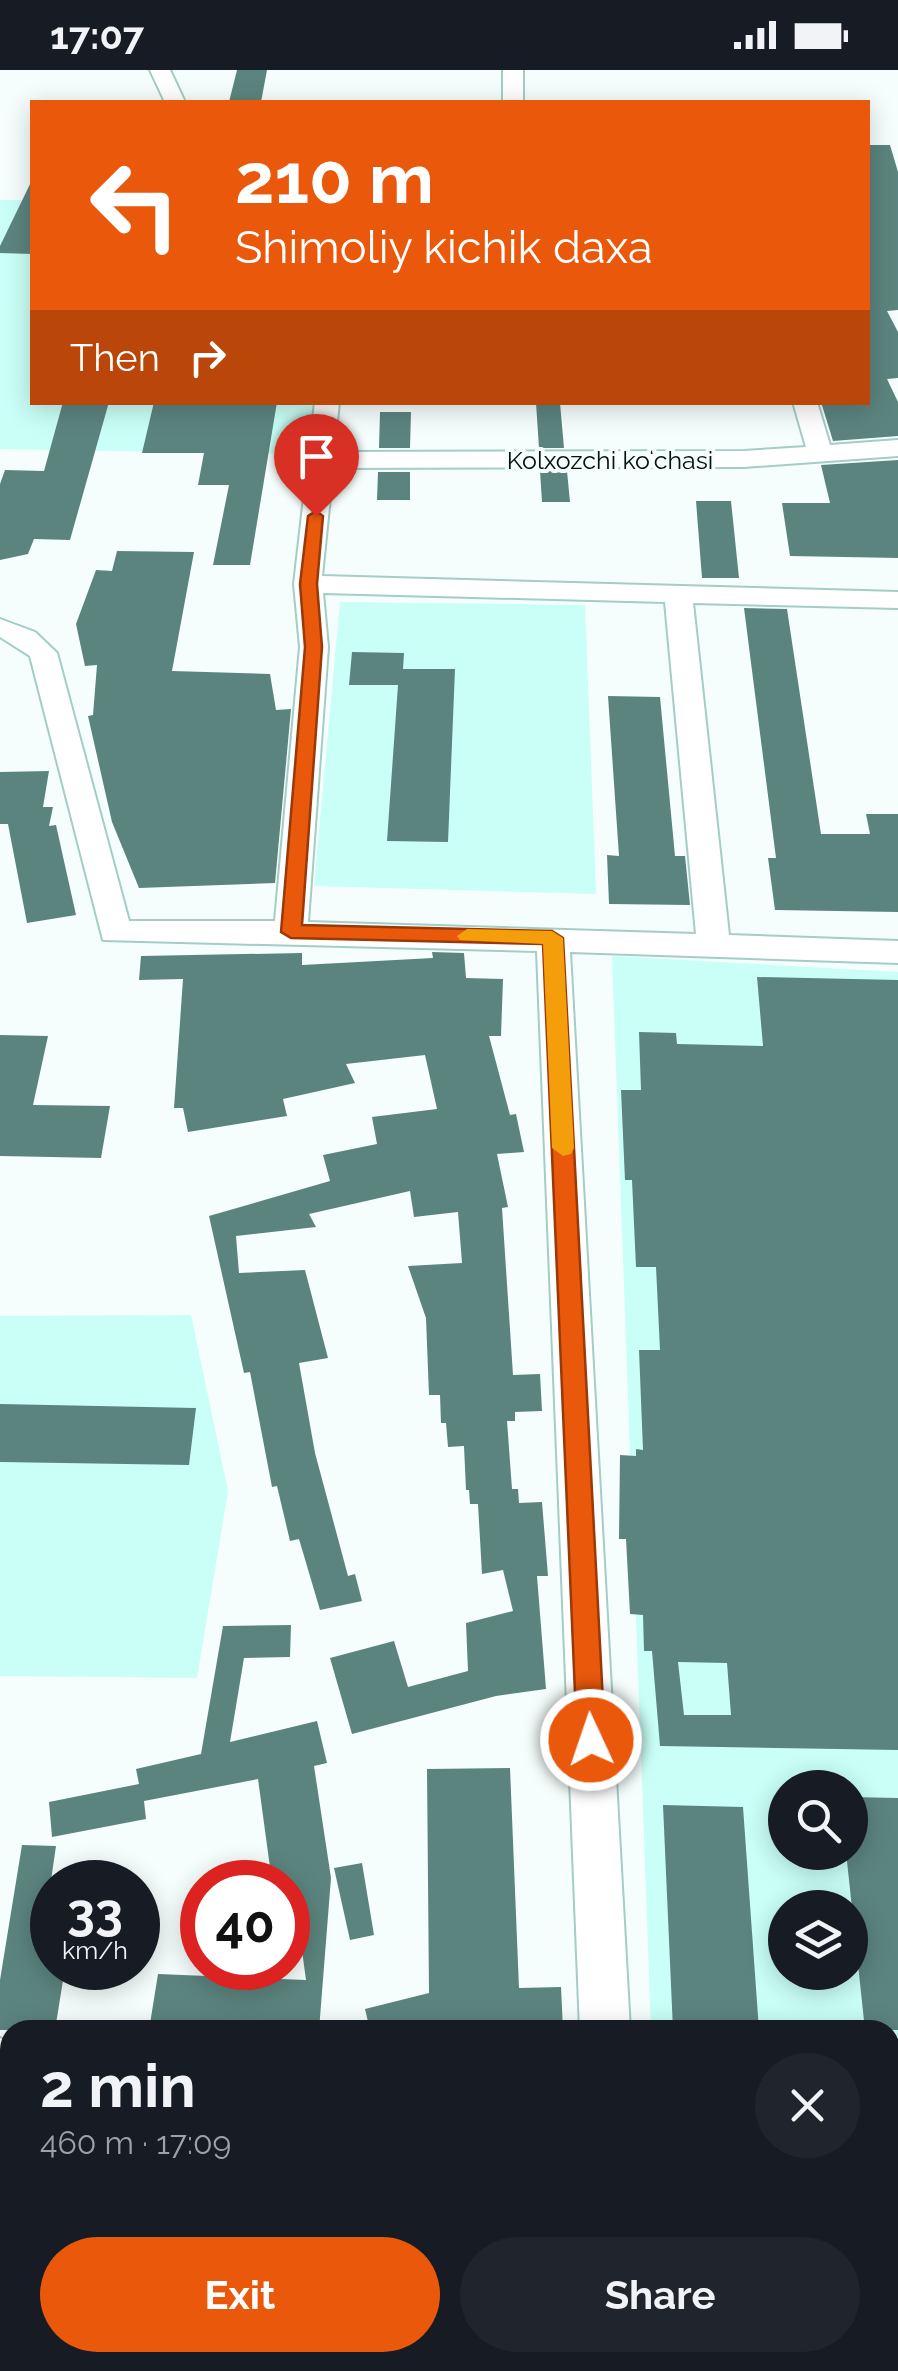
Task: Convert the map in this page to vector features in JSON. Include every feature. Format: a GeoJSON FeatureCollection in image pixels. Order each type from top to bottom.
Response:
{"type":"FeatureCollection","features":[{"type":"Feature","properties":{"kind":"street"},"geometry":{"type":"LineString","coordinates":[[160,70],[174,100]]}},
{"type":"Feature","properties":{"kind":"street"},"geometry":{"type":"LineString","coordinates":[[513,70],[513,100]]}},
{"type":"Feature","properties":{"kind":"street"},"geometry":{"type":"LineString","coordinates":[[291,932],[314,647],[308,584],[327,405]]}},
{"type":"Feature","properties":{"kind":"street"},"geometry":{"type":"LineString","coordinates":[[806,405],[820,453]]}},
{"type":"Feature","properties":{"kind":"street","name":"Kolxozchi koʻchasi"},"geometry":{"type":"LineString","coordinates":[[321,460],[686,460],[898,448]]}},
{"type":"Feature","properties":{"kind":"street"},"geometry":{"type":"LineString","coordinates":[[308,584],[898,600]]}},
{"type":"Feature","properties":{"kind":"street"},"geometry":{"type":"LineString","coordinates":[[678,594],[713,944]]}},
{"type":"Feature","properties":{"kind":"street"},"geometry":{"type":"LineString","coordinates":[[0,626],[42,652],[116,932],[552,938],[898,952]]}},
{"type":"Feature","properties":{"kind":"street"},"geometry":{"type":"LineString","coordinates":[[552,938],[605,2020]]}},
{"type":"Feature","properties":{"kind":"shaded area"},"geometry":{"type":"Polygon","coordinates":[[[0,200],[30,200],[30,405],[315,405],[308,454],[0,449],[0,200]]]}},
{"type":"Feature","properties":{"kind":"shaded area"},"geometry":{"type":"Polygon","coordinates":[[[340,602],[585,605],[596,894],[314,886],[340,602]]]}},
{"type":"Feature","properties":{"kind":"shaded area"},"geometry":{"type":"Polygon","coordinates":[[[612,956],[898,972],[898,2020],[651,2020],[612,956]]]}},
{"type":"Feature","properties":{"kind":"shaded area"},"geometry":{"type":"Polygon","coordinates":[[[191,1315],[228,1491],[197,1678],[0,1676],[0,1316],[191,1315]]]}},
{"type":"Feature","properties":{"kind":"building"},"geometry":{"type":"Polygon","coordinates":[[[237,70],[267,70],[261,100],[230,100],[237,70]]]}},
{"type":"Feature","properties":{"kind":"building"},"geometry":{"type":"Polygon","coordinates":[[[870,145],[890,145],[898,172],[898,310],[887,311],[898,332],[898,378],[887,379],[898,402],[898,436],[833,441],[822,405],[870,405],[870,145]]]}},
{"type":"Feature","properties":{"kind":"building"},"geometry":{"type":"Polygon","coordinates":[[[30,184],[30,254],[0,253],[30,184]]]}},
{"type":"Feature","properties":{"kind":"building"},"geometry":{"type":"Polygon","coordinates":[[[62,405],[108,405],[70,540],[34,539],[28,554],[0,560],[0,484],[5,470],[44,471],[62,405]]]}},
{"type":"Feature","properties":{"kind":"building"},"geometry":{"type":"Polygon","coordinates":[[[153,405],[277,405],[250,565],[213,565],[229,485],[198,485],[204,453],[142,453],[153,405]]]}},
{"type":"Feature","properties":{"kind":"building"},"geometry":{"type":"Polygon","coordinates":[[[536,405],[560,405],[564,448],[539,448],[536,405]]]}},
{"type":"Feature","properties":{"kind":"building"},"geometry":{"type":"Polygon","coordinates":[[[380,412],[411,412],[410,448],[379,448],[380,412]]]}},
{"type":"Feature","properties":{"kind":"building"},"geometry":{"type":"Polygon","coordinates":[[[898,460],[898,558],[790,556],[782,503],[830,503],[821,465],[898,460]]]}},
{"type":"Feature","properties":{"kind":"building"},"geometry":{"type":"Polygon","coordinates":[[[540,471],[567,471],[570,502],[542,502],[540,471]]]}},
{"type":"Feature","properties":{"kind":"building"},"geometry":{"type":"Polygon","coordinates":[[[378,472],[410,472],[410,500],[377,500],[378,472]]]}},
{"type":"Feature","properties":{"kind":"building"},"geometry":{"type":"Polygon","coordinates":[[[696,501],[731,501],[739,578],[702,578],[696,501]]]}},
{"type":"Feature","properties":{"kind":"building"},"geometry":{"type":"Polygon","coordinates":[[[117,551],[194,552],[172,671],[270,674],[276,710],[291,709],[275,883],[139,888],[112,822],[88,716],[93,715],[97,665],[85,666],[76,624],[96,570],[112,571],[117,551]]]}},
{"type":"Feature","properties":{"kind":"building"},"geometry":{"type":"Polygon","coordinates":[[[744,608],[787,609],[821,834],[870,834],[866,814],[898,814],[898,912],[775,910],[768,858],[776,858],[744,608]]]}},
{"type":"Feature","properties":{"kind":"building"},"geometry":{"type":"Polygon","coordinates":[[[352,652],[404,653],[403,669],[455,669],[448,842],[387,841],[398,685],[349,685],[352,652]]]}},
{"type":"Feature","properties":{"kind":"building"},"geometry":{"type":"Polygon","coordinates":[[[608,696],[660,697],[675,856],[685,856],[690,905],[609,904],[607,855],[619,856],[608,696]]]}},
{"type":"Feature","properties":{"kind":"building"},"geometry":{"type":"Polygon","coordinates":[[[49,771],[43,807],[53,807],[49,826],[56,825],[76,915],[27,923],[8,824],[0,824],[0,772],[49,771]]]}},
{"type":"Feature","properties":{"kind":"building"},"geometry":{"type":"Polygon","coordinates":[[[432,952],[464,953],[466,978],[503,979],[501,1036],[489,1036],[510,1115],[516,1114],[524,1152],[497,1154],[508,1207],[502,1208],[513,1375],[540,1374],[542,1411],[515,1412],[515,1421],[507,1421],[512,1489],[518,1489],[519,1503],[542,1502],[548,1576],[537,1576],[546,1689],[496,1696],[352,1734],[330,1658],[394,1641],[408,1687],[468,1671],[466,1623],[513,1611],[503,1570],[482,1574],[478,1504],[470,1504],[466,1490],[464,1446],[448,1447],[446,1423],[441,1423],[440,1395],[429,1395],[426,1318],[408,1266],[462,1263],[458,1212],[414,1217],[410,1191],[309,1214],[316,1227],[236,1236],[239,1273],[305,1270],[328,1358],[299,1363],[315,1453],[348,1576],[355,1574],[362,1601],[320,1610],[299,1539],[290,1541],[277,1486],[272,1487],[250,1372],[244,1373],[209,1216],[330,1181],[323,1155],[377,1144],[372,1117],[437,1109],[425,1055],[346,1064],[355,1083],[283,1099],[287,1116],[188,1132],[183,1108],[174,1108],[183,979],[139,980],[141,956],[302,953],[302,965],[433,958],[432,952]]]}},
{"type":"Feature","properties":{"kind":"building"},"geometry":{"type":"Polygon","coordinates":[[[757,977],[898,980],[898,1750],[660,1746],[652,1651],[644,1651],[643,1615],[630,1614],[626,1539],[619,1539],[620,1455],[636,1456],[636,1449],[643,1450],[639,1350],[660,1350],[656,1267],[636,1267],[632,1180],[625,1180],[621,1090],[641,1090],[639,1032],[676,1033],[677,1044],[763,1046],[757,977]],[[678,1662],[684,1715],[731,1715],[727,1663],[678,1662]]]}},
{"type":"Feature","properties":{"kind":"building"},"geometry":{"type":"Polygon","coordinates":[[[0,1035],[48,1036],[33,1105],[110,1106],[101,1158],[0,1156],[0,1035]]]}},
{"type":"Feature","properties":{"kind":"building"},"geometry":{"type":"Polygon","coordinates":[[[0,1404],[196,1408],[189,1465],[0,1462],[0,1404]]]}},
{"type":"Feature","properties":{"kind":"building"},"geometry":{"type":"Polygon","coordinates":[[[291,1625],[290,1657],[244,1658],[230,1742],[317,1721],[327,1763],[314,1766],[331,1878],[320,2020],[151,2020],[155,1990],[160,1990],[160,1974],[180,1975],[180,1990],[310,1990],[310,1860],[269,1860],[258,1779],[144,1801],[146,1819],[52,1837],[49,1802],[139,1784],[136,1769],[201,1754],[223,1626],[291,1625]]]}},
{"type":"Feature","properties":{"kind":"building"},"geometry":{"type":"Polygon","coordinates":[[[510,1768],[519,1988],[561,1987],[563,2020],[368,2020],[365,2009],[429,1993],[427,1769],[510,1768]]]}},
{"type":"Feature","properties":{"kind":"building"},"geometry":{"type":"Polygon","coordinates":[[[868,1797],[898,1798],[898,2020],[864,2020],[861,1990],[868,1990],[868,1890],[850,1890],[848,1870],[868,1870],[868,1797]]]}},
{"type":"Feature","properties":{"kind":"building"},"geometry":{"type":"Polygon","coordinates":[[[663,1805],[743,1807],[758,2020],[673,2020],[663,1805]]]}},
{"type":"Feature","properties":{"kind":"building"},"geometry":{"type":"Polygon","coordinates":[[[22,1845],[56,1846],[54,1860],[30,1860],[30,1990],[61,1990],[57,2020],[0,2020],[0,1980],[22,1845]]]}},
{"type":"Feature","properties":{"kind":"building"},"geometry":{"type":"Polygon","coordinates":[[[362,1863],[374,1935],[350,1940],[334,1868],[362,1863]]]}},
{"type":"Feature","properties":{"kind":"slow traffic"},"geometry":{"type":"LineString","coordinates":[[467,936],[552,938],[563,1148]]}},
{"type":"Feature","properties":{"kind":"route"},"geometry":{"type":"LineString","coordinates":[[316,516],[308,584],[314,647],[291,932],[552,938],[591,1740]]}}]}
